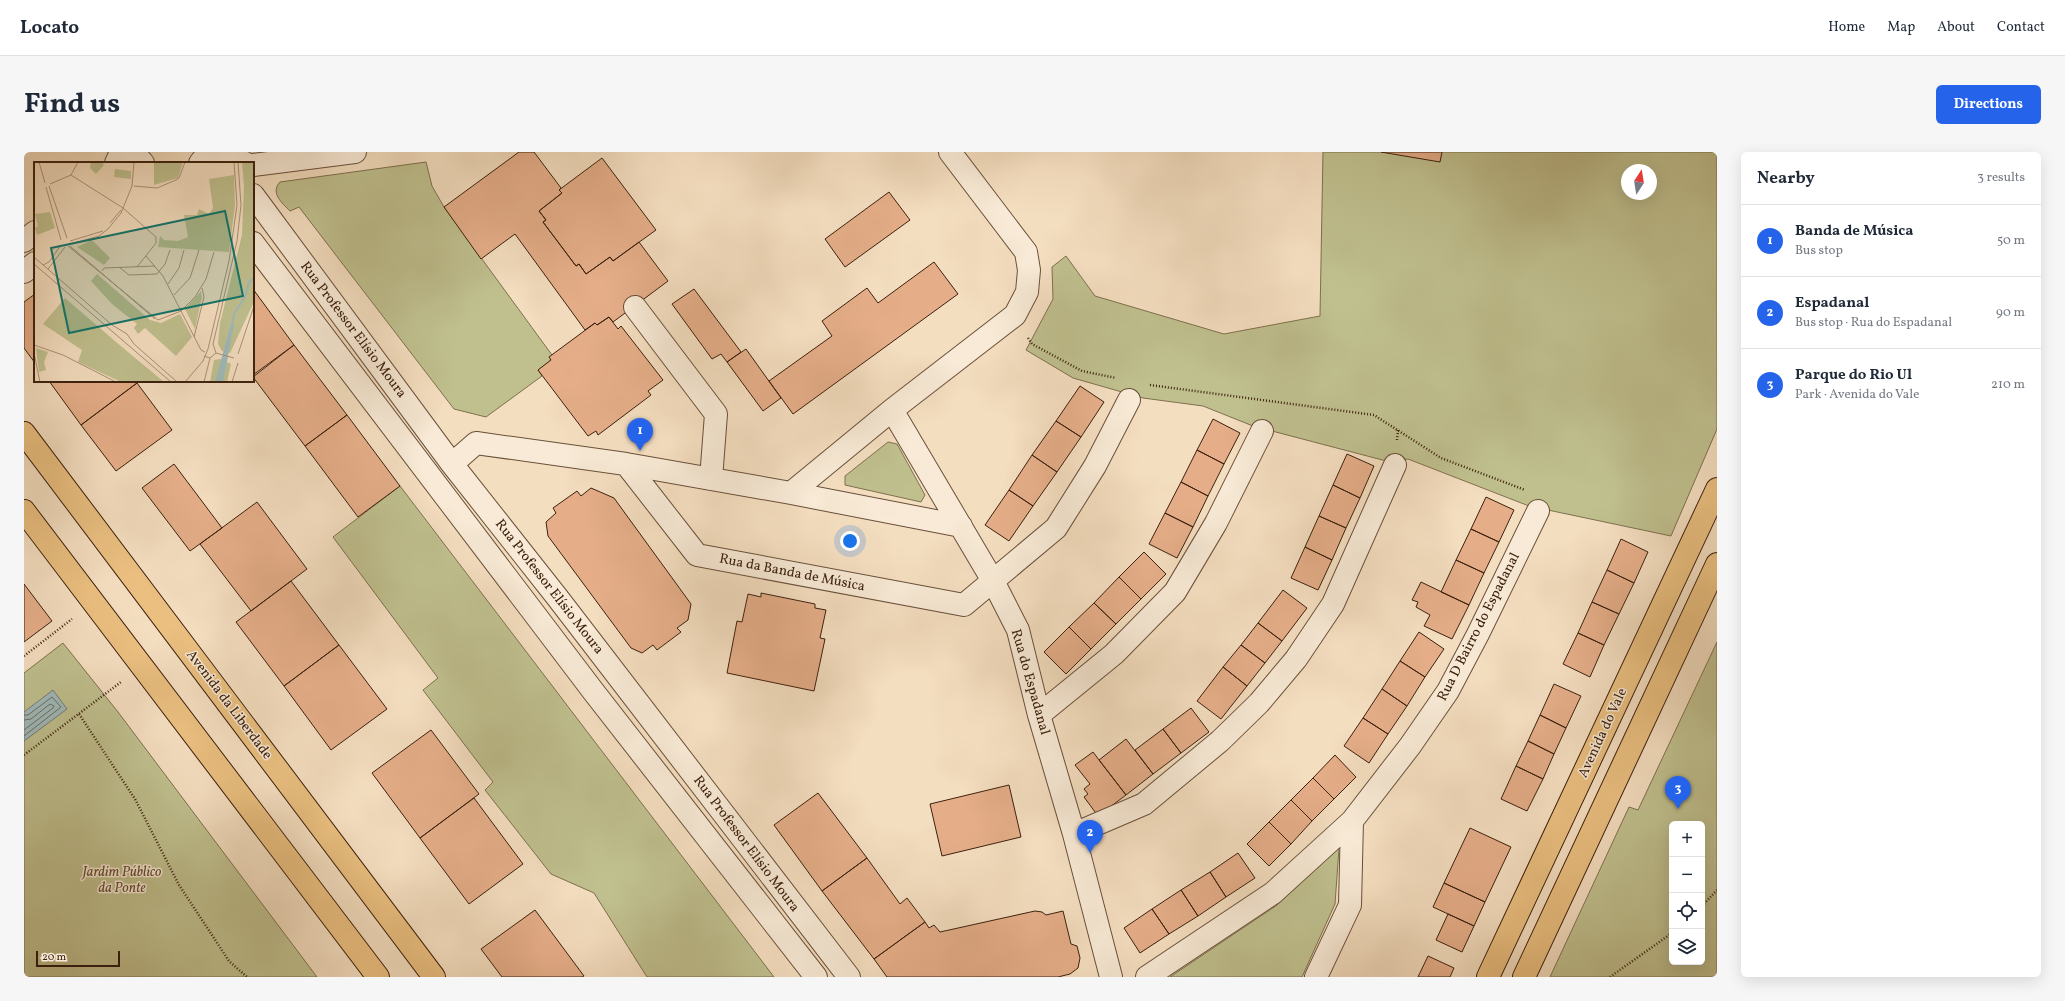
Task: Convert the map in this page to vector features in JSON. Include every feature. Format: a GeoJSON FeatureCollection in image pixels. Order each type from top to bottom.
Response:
{"type":"FeatureCollection","features":[{"type":"Feature","properties":{"kind":"main road","name":"Avenida da Liberdade"},"geometry":{"type":"LineString","coordinates":[[24,433],[434,977]]}},
{"type":"Feature","properties":{"kind":"main road","name":"Avenida do Vale"},"geometry":{"type":"LineString","coordinates":[[1488,977],[1717,489]]}},
{"type":"Feature","properties":{"kind":"main road"},"geometry":{"type":"LineString","coordinates":[[24,511],[378,977]]}},
{"type":"Feature","properties":{"kind":"main road"},"geometry":{"type":"LineString","coordinates":[[1524,977],[1717,564]]}},
{"type":"Feature","properties":{"kind":"street"},"geometry":{"type":"LineString","coordinates":[[116,162],[121,152]]}},
{"type":"Feature","properties":{"kind":"street"},"geometry":{"type":"LineString","coordinates":[[133,152],[142,162]]}},
{"type":"Feature","properties":{"kind":"street"},"geometry":{"type":"LineString","coordinates":[[254,165],[355,152]]}},
{"type":"Feature","properties":{"kind":"street"},"geometry":{"type":"LineString","coordinates":[[791,493],[892,410],[1015,315],[1027,292],[1029,270],[1026,252],[950,152]]}},
{"type":"Feature","properties":{"kind":"street"},"geometry":{"type":"LineString","coordinates":[[207,158],[237,162]]}},
{"type":"Feature","properties":{"kind":"street","name":"Rua Professor Elísio Moura"},"geometry":{"type":"LineString","coordinates":[[254,196],[452,464],[558,597],[849,977]]}},
{"type":"Feature","properties":{"kind":"street"},"geometry":{"type":"LineString","coordinates":[[24,241],[34,233]]}},
{"type":"Feature","properties":{"kind":"street","name":"Rua Professor Elísio Moura"},"geometry":{"type":"LineString","coordinates":[[254,243],[593,691],[816,977]]}},
{"type":"Feature","properties":{"kind":"street"},"geometry":{"type":"LineString","coordinates":[[24,272],[34,265]]}},
{"type":"Feature","properties":{"kind":"street"},"geometry":{"type":"LineString","coordinates":[[635,306],[716,414],[711,479]]}},
{"type":"Feature","properties":{"kind":"street"},"geometry":{"type":"LineString","coordinates":[[993,581],[1056,528],[1095,466],[1129,400]]}},
{"type":"Feature","properties":{"kind":"street","name":"Rua do Espadanal"},"geometry":{"type":"LineString","coordinates":[[892,410],[993,581],[1018,630],[1039,715],[1074,834],[1111,977]]}},
{"type":"Feature","properties":{"kind":"street"},"geometry":{"type":"LineString","coordinates":[[1039,715],[1114,654],[1175,592],[1216,522],[1262,431]]}},
{"type":"Feature","properties":{"kind":"street"},"geometry":{"type":"LineString","coordinates":[[452,464],[476,443],[626,464],[791,493],[961,526]]}},
{"type":"Feature","properties":{"kind":"street","name":"Rua da Banda de Música"},"geometry":{"type":"LineString","coordinates":[[626,464],[697,555],[964,605],[993,581]]}},
{"type":"Feature","properties":{"kind":"street"},"geometry":{"type":"LineString","coordinates":[[1074,834],[1144,804],[1220,741],[1263,697],[1296,659],[1333,604],[1395,465]]}},
{"type":"Feature","properties":{"kind":"street","name":"Rua D Bairro do Espadanal"},"geometry":{"type":"LineString","coordinates":[[1147,977],[1273,893],[1352,821],[1410,746],[1448,691],[1478,634],[1538,511]]}},
{"type":"Feature","properties":{"kind":"street"},"geometry":{"type":"LineString","coordinates":[[1316,977],[1350,905],[1352,821]]}},
{"type":"Feature","properties":{"kind":"path"},"geometry":{"type":"LineString","coordinates":[[1015,315],[1032,344],[1082,371],[1118,378]]}},
{"type":"Feature","properties":{"kind":"path"},"geometry":{"type":"LineString","coordinates":[[1147,384],[1374,415],[1441,458],[1543,497],[1538,511]]}},
{"type":"Feature","properties":{"kind":"path"},"geometry":{"type":"LineString","coordinates":[[24,656],[72,619]]}},
{"type":"Feature","properties":{"kind":"path"},"geometry":{"type":"LineString","coordinates":[[24,755],[121,682]]}},
{"type":"Feature","properties":{"kind":"path"},"geometry":{"type":"LineString","coordinates":[[79,714],[135,799],[180,885],[229,961],[247,977]]}},
{"type":"Feature","properties":{"kind":"path"},"geometry":{"type":"LineString","coordinates":[[1705,903],[1717,890]]}},
{"type":"Feature","properties":{"kind":"path"},"geometry":{"type":"LineString","coordinates":[[1610,977],[1669,935]]}},
{"type":"Feature","properties":{"kind":"green space"},"geometry":{"type":"Polygon","coordinates":[[[1323,152],[1717,152],[1717,429],[1671,536],[1529,506],[1408,459],[1390,462],[1253,426],[1203,406],[1143,398],[1073,378],[1026,350],[1053,299],[1052,267],[1066,256],[1095,296],[1224,334],[1320,316],[1323,152]]]}},
{"type":"Feature","properties":{"kind":"green space"},"geometry":{"type":"Polygon","coordinates":[[[426,162],[432,186],[444,207],[552,355],[551,360],[538,370],[542,376],[486,417],[454,409],[299,207],[290,211],[278,198],[276,190],[280,182],[426,162]]]}},
{"type":"Feature","properties":{"kind":"green space"},"geometry":{"type":"Polygon","coordinates":[[[888,442],[897,444],[925,495],[921,502],[845,485],[845,476],[888,442]]]}},
{"type":"Feature","properties":{"kind":"green space"},"geometry":{"type":"Polygon","coordinates":[[[400,486],[774,977],[647,977],[594,893],[551,874],[485,790],[493,782],[423,690],[438,678],[333,537],[400,486]]]}},
{"type":"Feature","properties":{"kind":"green space"},"geometry":{"type":"Polygon","coordinates":[[[1717,642],[1717,977],[1550,977],[1629,807],[1638,810],[1717,642]]]}},
{"type":"Feature","properties":{"kind":"green space","name":"Jardim Público da Ponte"},"geometry":{"type":"Polygon","coordinates":[[[63,643],[118,712],[317,977],[24,977],[24,673],[63,643]]]}},
{"type":"Feature","properties":{"kind":"green space"},"geometry":{"type":"Polygon","coordinates":[[[1339,848],[1335,904],[1302,977],[1170,977],[1277,905],[1339,848]]]}},
{"type":"Feature","properties":{"kind":"water"},"geometry":{"type":"Polygon","coordinates":[[[53,690],[67,709],[24,741],[24,712],[53,690]]]}},
{"type":"Feature","properties":{"kind":"building"},"geometry":{"type":"Polygon","coordinates":[[[519,152],[534,152],[561,188],[559,190],[562,193],[539,211],[546,220],[543,222],[576,266],[579,264],[586,274],[610,257],[613,261],[639,242],[668,281],[613,322],[609,317],[597,325],[595,323],[585,330],[515,234],[481,259],[444,207],[519,152]]]}},
{"type":"Feature","properties":{"kind":"building"},"geometry":{"type":"Polygon","coordinates":[[[1381,152],[1442,152],[1440,162],[1381,152]]]}},
{"type":"Feature","properties":{"kind":"building"},"geometry":{"type":"Polygon","coordinates":[[[602,158],[656,230],[613,261],[610,257],[586,274],[579,264],[576,266],[543,222],[546,220],[539,211],[562,193],[559,190],[602,158]]]}},
{"type":"Feature","properties":{"kind":"building"},"geometry":{"type":"Polygon","coordinates":[[[889,192],[910,220],[845,267],[825,239],[889,192]]]}},
{"type":"Feature","properties":{"kind":"building"},"geometry":{"type":"Polygon","coordinates":[[[934,262],[958,294],[793,414],[769,381],[832,336],[822,321],[867,288],[878,303],[934,262]]]}},
{"type":"Feature","properties":{"kind":"building"},"geometry":{"type":"Polygon","coordinates":[[[694,289],[741,352],[727,362],[721,354],[712,359],[672,304],[694,289]]]}},
{"type":"Feature","properties":{"kind":"building"},"geometry":{"type":"Polygon","coordinates":[[[254,290],[294,345],[254,374],[254,290]]]}},
{"type":"Feature","properties":{"kind":"building"},"geometry":{"type":"Polygon","coordinates":[[[34,295],[34,362],[24,348],[24,302],[34,295]]]}},
{"type":"Feature","properties":{"kind":"building"},"geometry":{"type":"Polygon","coordinates":[[[609,317],[618,329],[621,326],[663,380],[648,391],[651,395],[598,435],[596,431],[588,436],[538,370],[551,360],[549,357],[595,323],[597,325],[609,317]]]}},
{"type":"Feature","properties":{"kind":"building"},"geometry":{"type":"Polygon","coordinates":[[[294,345],[347,415],[305,446],[254,378],[254,376],[294,345]]]}},
{"type":"Feature","properties":{"kind":"building"},"geometry":{"type":"Polygon","coordinates":[[[746,349],[781,398],[763,411],[727,362],[746,349]]]}},
{"type":"Feature","properties":{"kind":"building"},"geometry":{"type":"Polygon","coordinates":[[[50,382],[137,383],[81,425],[50,382]]]}},
{"type":"Feature","properties":{"kind":"building"},"geometry":{"type":"Polygon","coordinates":[[[137,383],[172,430],[116,471],[81,425],[137,383]]]}},
{"type":"Feature","properties":{"kind":"building"},"geometry":{"type":"Polygon","coordinates":[[[1080,386],[1104,402],[1081,437],[1056,421],[1080,386]]]}},
{"type":"Feature","properties":{"kind":"building"},"geometry":{"type":"Polygon","coordinates":[[[347,415],[400,486],[358,517],[305,446],[347,415]]]}},
{"type":"Feature","properties":{"kind":"building"},"geometry":{"type":"Polygon","coordinates":[[[1213,419],[1240,433],[1224,464],[1197,450],[1213,419]]]}},
{"type":"Feature","properties":{"kind":"building"},"geometry":{"type":"Polygon","coordinates":[[[1056,421],[1081,437],[1057,472],[1032,455],[1056,421]]]}},
{"type":"Feature","properties":{"kind":"building"},"geometry":{"type":"Polygon","coordinates":[[[1197,450],[1224,464],[1208,496],[1181,482],[1197,450]]]}},
{"type":"Feature","properties":{"kind":"building"},"geometry":{"type":"Polygon","coordinates":[[[1347,454],[1374,466],[1360,498],[1333,485],[1347,454]]]}},
{"type":"Feature","properties":{"kind":"building"},"geometry":{"type":"Polygon","coordinates":[[[1032,455],[1057,472],[1033,506],[1009,490],[1032,455]]]}},
{"type":"Feature","properties":{"kind":"building"},"geometry":{"type":"Polygon","coordinates":[[[174,464],[222,528],[190,551],[142,488],[174,464]]]}},
{"type":"Feature","properties":{"kind":"building"},"geometry":{"type":"Polygon","coordinates":[[[1181,482],[1208,496],[1193,527],[1165,513],[1181,482]]]}},
{"type":"Feature","properties":{"kind":"building"},"geometry":{"type":"Polygon","coordinates":[[[1333,485],[1360,498],[1346,528],[1319,516],[1333,485]]]}},
{"type":"Feature","properties":{"kind":"building"},"geometry":{"type":"Polygon","coordinates":[[[591,488],[614,498],[691,604],[688,620],[677,628],[681,632],[657,650],[653,645],[642,653],[631,648],[548,536],[546,522],[556,513],[553,508],[577,491],[581,496],[591,488]]]}},
{"type":"Feature","properties":{"kind":"building"},"geometry":{"type":"Polygon","coordinates":[[[1009,490],[1033,506],[1009,541],[985,525],[1009,490]]]}},
{"type":"Feature","properties":{"kind":"building"},"geometry":{"type":"Polygon","coordinates":[[[1486,497],[1514,510],[1499,542],[1471,529],[1486,497]]]}},
{"type":"Feature","properties":{"kind":"building"},"geometry":{"type":"Polygon","coordinates":[[[257,502],[307,569],[251,611],[200,544],[257,502]]]}},
{"type":"Feature","properties":{"kind":"building"},"geometry":{"type":"Polygon","coordinates":[[[1165,513],[1193,527],[1177,558],[1149,544],[1165,513]]]}},
{"type":"Feature","properties":{"kind":"building"},"geometry":{"type":"Polygon","coordinates":[[[1319,516],[1346,528],[1332,560],[1305,547],[1319,516]]]}},
{"type":"Feature","properties":{"kind":"building"},"geometry":{"type":"Polygon","coordinates":[[[1471,529],[1499,542],[1484,573],[1456,560],[1471,529]]]}},
{"type":"Feature","properties":{"kind":"building"},"geometry":{"type":"Polygon","coordinates":[[[1621,539],[1648,552],[1634,583],[1607,570],[1621,539]]]}},
{"type":"Feature","properties":{"kind":"building"},"geometry":{"type":"Polygon","coordinates":[[[1305,547],[1332,560],[1318,590],[1291,578],[1305,547]]]}},
{"type":"Feature","properties":{"kind":"building"},"geometry":{"type":"Polygon","coordinates":[[[1144,552],[1166,574],[1141,599],[1119,577],[1144,552]]]}},
{"type":"Feature","properties":{"kind":"building"},"geometry":{"type":"Polygon","coordinates":[[[1456,560],[1484,573],[1469,605],[1441,592],[1456,560]]]}},
{"type":"Feature","properties":{"kind":"building"},"geometry":{"type":"Polygon","coordinates":[[[1607,570],[1634,583],[1619,614],[1592,602],[1607,570]]]}},
{"type":"Feature","properties":{"kind":"building"},"geometry":{"type":"Polygon","coordinates":[[[1119,577],[1141,599],[1116,624],[1094,603],[1119,577]]]}},
{"type":"Feature","properties":{"kind":"building"},"geometry":{"type":"Polygon","coordinates":[[[291,581],[339,645],[284,686],[236,622],[291,581]]]}},
{"type":"Feature","properties":{"kind":"building"},"geometry":{"type":"Polygon","coordinates":[[[1421,582],[1469,605],[1452,639],[1424,626],[1430,615],[1416,607],[1418,602],[1412,600],[1421,582]]]}},
{"type":"Feature","properties":{"kind":"building"},"geometry":{"type":"Polygon","coordinates":[[[24,584],[52,621],[24,642],[24,584]]]}},
{"type":"Feature","properties":{"kind":"building"},"geometry":{"type":"Polygon","coordinates":[[[1283,590],[1307,608],[1282,641],[1258,623],[1283,590]]]}},
{"type":"Feature","properties":{"kind":"building"},"geometry":{"type":"Polygon","coordinates":[[[761,593],[815,604],[815,608],[826,610],[820,638],[825,639],[814,691],[727,673],[737,621],[742,622],[748,594],[761,597],[761,593]]]}},
{"type":"Feature","properties":{"kind":"building"},"geometry":{"type":"Polygon","coordinates":[[[1592,602],[1619,614],[1604,645],[1578,633],[1592,602]]]}},
{"type":"Feature","properties":{"kind":"building"},"geometry":{"type":"Polygon","coordinates":[[[1094,603],[1116,624],[1091,649],[1069,627],[1094,603]]]}},
{"type":"Feature","properties":{"kind":"building"},"geometry":{"type":"Polygon","coordinates":[[[1258,623],[1282,641],[1265,663],[1241,645],[1258,623]]]}},
{"type":"Feature","properties":{"kind":"building"},"geometry":{"type":"Polygon","coordinates":[[[1069,627],[1091,649],[1066,674],[1044,652],[1069,627]]]}},
{"type":"Feature","properties":{"kind":"building"},"geometry":{"type":"Polygon","coordinates":[[[1419,632],[1444,649],[1425,677],[1400,661],[1419,632]]]}},
{"type":"Feature","properties":{"kind":"building"},"geometry":{"type":"Polygon","coordinates":[[[1578,633],[1604,645],[1590,677],[1563,664],[1578,633]]]}},
{"type":"Feature","properties":{"kind":"building"},"geometry":{"type":"Polygon","coordinates":[[[339,645],[387,709],[331,750],[284,686],[339,645]]]}},
{"type":"Feature","properties":{"kind":"building"},"geometry":{"type":"Polygon","coordinates":[[[1241,645],[1265,663],[1247,686],[1223,667],[1241,645]]]}},
{"type":"Feature","properties":{"kind":"building"},"geometry":{"type":"Polygon","coordinates":[[[1400,661],[1425,677],[1407,706],[1382,689],[1400,661]]]}},
{"type":"Feature","properties":{"kind":"building"},"geometry":{"type":"Polygon","coordinates":[[[1223,667],[1247,686],[1221,719],[1197,701],[1223,667]]]}},
{"type":"Feature","properties":{"kind":"building"},"geometry":{"type":"Polygon","coordinates":[[[1554,684],[1581,696],[1566,728],[1540,715],[1554,684]]]}},
{"type":"Feature","properties":{"kind":"building"},"geometry":{"type":"Polygon","coordinates":[[[1382,689],[1407,706],[1388,734],[1363,718],[1382,689]]]}},
{"type":"Feature","properties":{"kind":"building"},"geometry":{"type":"Polygon","coordinates":[[[1191,708],[1209,732],[1181,753],[1163,729],[1191,708]]]}},
{"type":"Feature","properties":{"kind":"building"},"geometry":{"type":"Polygon","coordinates":[[[1540,715],[1566,728],[1554,754],[1528,741],[1540,715]]]}},
{"type":"Feature","properties":{"kind":"building"},"geometry":{"type":"Polygon","coordinates":[[[1363,718],[1388,734],[1369,763],[1344,746],[1363,718]]]}},
{"type":"Feature","properties":{"kind":"building"},"geometry":{"type":"Polygon","coordinates":[[[1163,729],[1181,753],[1153,774],[1135,750],[1163,729]]]}},
{"type":"Feature","properties":{"kind":"building"},"geometry":{"type":"Polygon","coordinates":[[[431,730],[479,794],[420,838],[372,773],[431,730]]]}},
{"type":"Feature","properties":{"kind":"building"},"geometry":{"type":"Polygon","coordinates":[[[1126,739],[1153,774],[1126,795],[1099,760],[1126,739]]]}},
{"type":"Feature","properties":{"kind":"building"},"geometry":{"type":"Polygon","coordinates":[[[1528,741],[1554,754],[1543,779],[1516,766],[1528,741]]]}},
{"type":"Feature","properties":{"kind":"building"},"geometry":{"type":"Polygon","coordinates":[[[1093,752],[1126,795],[1098,816],[1084,797],[1088,794],[1084,789],[1090,784],[1075,765],[1093,752]]]}},
{"type":"Feature","properties":{"kind":"building"},"geometry":{"type":"Polygon","coordinates":[[[1335,755],[1356,777],[1334,799],[1313,778],[1335,755]]]}},
{"type":"Feature","properties":{"kind":"building"},"geometry":{"type":"Polygon","coordinates":[[[1516,766],[1543,779],[1527,811],[1501,799],[1516,766]]]}},
{"type":"Feature","properties":{"kind":"building"},"geometry":{"type":"Polygon","coordinates":[[[1313,778],[1334,799],[1312,821],[1291,800],[1313,778]]]}},
{"type":"Feature","properties":{"kind":"building"},"geometry":{"type":"Polygon","coordinates":[[[1009,785],[1021,837],[942,856],[930,804],[1009,785]]]}},
{"type":"Feature","properties":{"kind":"building"},"geometry":{"type":"Polygon","coordinates":[[[818,793],[867,858],[822,891],[774,825],[818,793]]]}},
{"type":"Feature","properties":{"kind":"building"},"geometry":{"type":"Polygon","coordinates":[[[474,798],[523,864],[469,904],[420,838],[474,798]]]}},
{"type":"Feature","properties":{"kind":"building"},"geometry":{"type":"Polygon","coordinates":[[[1291,800],[1312,821],[1291,844],[1269,822],[1291,800]]]}},
{"type":"Feature","properties":{"kind":"building"},"geometry":{"type":"Polygon","coordinates":[[[1269,822],[1291,844],[1269,866],[1247,844],[1269,822]]]}},
{"type":"Feature","properties":{"kind":"building"},"geometry":{"type":"Polygon","coordinates":[[[1470,828],[1511,847],[1485,902],[1444,883],[1470,828]]]}},
{"type":"Feature","properties":{"kind":"building"},"geometry":{"type":"Polygon","coordinates":[[[1238,853],[1255,878],[1226,897],[1210,872],[1238,853]]]}},
{"type":"Feature","properties":{"kind":"building"},"geometry":{"type":"Polygon","coordinates":[[[867,858],[900,904],[907,898],[925,922],[874,959],[822,891],[867,858]]]}},
{"type":"Feature","properties":{"kind":"building"},"geometry":{"type":"Polygon","coordinates":[[[1210,872],[1226,897],[1198,916],[1181,890],[1210,872]]]}},
{"type":"Feature","properties":{"kind":"building"},"geometry":{"type":"Polygon","coordinates":[[[1444,883],[1485,902],[1474,926],[1433,907],[1444,883]]]}},
{"type":"Feature","properties":{"kind":"building"},"geometry":{"type":"Polygon","coordinates":[[[1181,890],[1198,916],[1169,934],[1152,909],[1181,890]]]}},
{"type":"Feature","properties":{"kind":"building"},"geometry":{"type":"Polygon","coordinates":[[[1152,909],[1169,934],[1140,953],[1124,928],[1152,909]]]}},
{"type":"Feature","properties":{"kind":"building"},"geometry":{"type":"Polygon","coordinates":[[[535,910],[584,976],[502,977],[481,949],[535,910]]]}},
{"type":"Feature","properties":{"kind":"building"},"geometry":{"type":"Polygon","coordinates":[[[1035,911],[1042,912],[1046,915],[1063,911],[1071,944],[1077,946],[1080,958],[1078,968],[1070,974],[1058,977],[887,977],[874,959],[925,922],[929,928],[934,925],[940,932],[1035,911]]]}},
{"type":"Feature","properties":{"kind":"building"},"geometry":{"type":"Polygon","coordinates":[[[1448,914],[1474,926],[1462,952],[1436,940],[1448,914]]]}},
{"type":"Feature","properties":{"kind":"building"},"geometry":{"type":"Polygon","coordinates":[[[1428,956],[1454,968],[1450,977],[1418,977],[1428,956]]]}},
{"type":"Feature","properties":{"kind":"place","name":"Banda de Música"},"geometry":{"type":"Point","coordinates":[640,451]}},
{"type":"Feature","properties":{"kind":"place","name":"Parque do Rio Ul"},"geometry":{"type":"Point","coordinates":[1678,809]}},
{"type":"Feature","properties":{"kind":"place","name":"Espadanal"},"geometry":{"type":"Point","coordinates":[1090,853]}}]}
